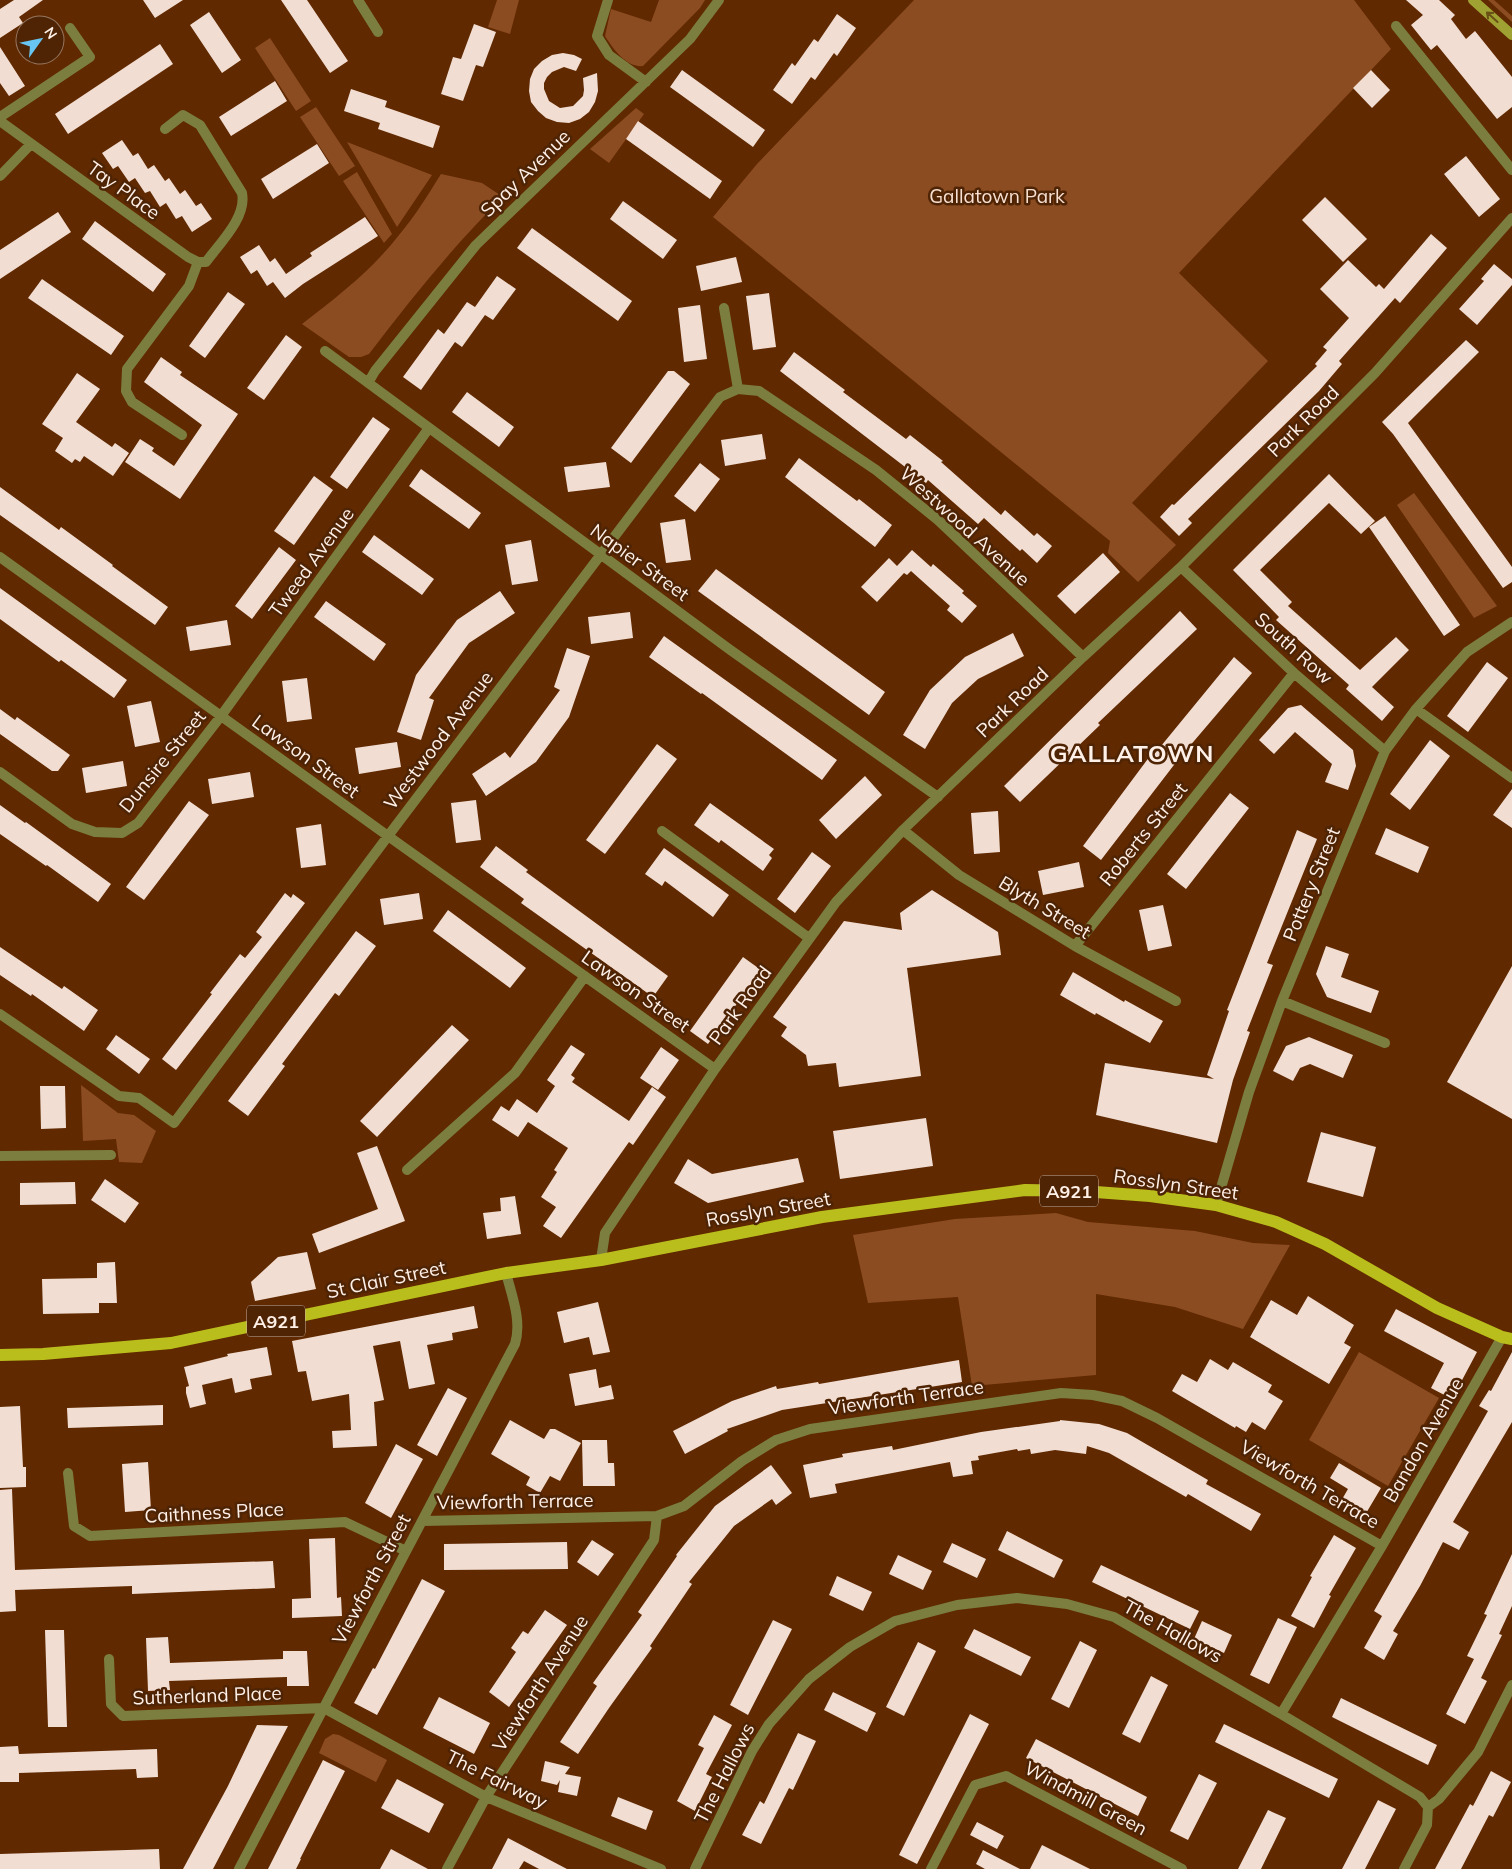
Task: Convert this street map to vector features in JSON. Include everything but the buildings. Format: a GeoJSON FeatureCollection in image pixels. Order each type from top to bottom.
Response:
{"type":"FeatureCollection","features":[{"type":"Feature","properties":{"kind":"main road"},"geometry":{"type":"LineString","coordinates":[[1473,0],[1512,35]]}},
{"type":"Feature","properties":{"kind":"main road","name":"Rosslyn Street"},"geometry":{"type":"LineString","coordinates":[[601,1260],[822,1217],[1026,1190],[1082,1191],[1150,1196],[1216,1205],[1276,1222],[1325,1244],[1437,1308],[1507,1338]]}},
{"type":"Feature","properties":{"kind":"main road","name":"St Clair Street"},"geometry":{"type":"LineString","coordinates":[[0,1355],[43,1354],[170,1343],[506,1273],[601,1260]]}},
{"type":"Feature","properties":{"kind":"street"},"geometry":{"type":"LineString","coordinates":[[358,0],[378,32]]}},
{"type":"Feature","properties":{"kind":"street"},"geometry":{"type":"LineString","coordinates":[[608,0],[597,36],[609,55],[646,82]]}},
{"type":"Feature","properties":{"kind":"street","name":"Spay Avenue"},"geometry":{"type":"LineString","coordinates":[[368,383],[476,245],[690,39],[720,0]]}},
{"type":"Feature","properties":{"kind":"street"},"geometry":{"type":"LineString","coordinates":[[1396,26],[1512,170]]}},
{"type":"Feature","properties":{"kind":"street"},"geometry":{"type":"LineString","coordinates":[[0,117],[90,57],[70,28]]}},
{"type":"Feature","properties":{"kind":"street"},"geometry":{"type":"LineString","coordinates":[[165,128],[183,115],[200,125],[242,193],[244,203],[235,223],[206,262],[198,262],[189,286],[127,370],[126,391],[132,402],[182,435]]}},
{"type":"Feature","properties":{"kind":"street","name":"Tay Place"},"geometry":{"type":"LineString","coordinates":[[0,121],[188,257],[198,262]]}},
{"type":"Feature","properties":{"kind":"street"},"geometry":{"type":"LineString","coordinates":[[0,176],[31,144]]}},
{"type":"Feature","properties":{"kind":"street","name":"Park Road"},"geometry":{"type":"LineString","coordinates":[[601,1260],[605,1232],[715,1069],[836,902],[903,830],[1083,657],[1181,568],[1375,373],[1512,218]]}},
{"type":"Feature","properties":{"kind":"street"},"geometry":{"type":"LineString","coordinates":[[724,308],[738,389]]}},
{"type":"Feature","properties":{"kind":"street","name":"Napier Street"},"geometry":{"type":"LineString","coordinates":[[325,352],[729,649],[938,797]]}},
{"type":"Feature","properties":{"kind":"street","name":"Westwood Avenue"},"geometry":{"type":"LineString","coordinates":[[0,1014],[119,1096],[139,1098],[174,1122],[720,397],[738,389],[759,391],[876,470],[938,520],[1083,657]]}},
{"type":"Feature","properties":{"kind":"street","name":"Tweed Avenue"},"geometry":{"type":"LineString","coordinates":[[221,716],[429,428]]}},
{"type":"Feature","properties":{"kind":"street","name":"Lawson Street"},"geometry":{"type":"LineString","coordinates":[[0,557],[715,1069]]}},
{"type":"Feature","properties":{"kind":"street","name":"South Row"},"geometry":{"type":"LineString","coordinates":[[1181,568],[1294,673],[1385,751]]}},
{"type":"Feature","properties":{"kind":"street","name":"Pottery Street"},"geometry":{"type":"LineString","coordinates":[[1216,1205],[1249,1092],[1282,1001],[1385,751],[1416,709],[1467,652],[1512,622]]}},
{"type":"Feature","properties":{"kind":"street","name":"Roberts Street"},"geometry":{"type":"LineString","coordinates":[[1075,946],[1294,673]]}},
{"type":"Feature","properties":{"kind":"street"},"geometry":{"type":"LineString","coordinates":[[1416,709],[1512,778]]}},
{"type":"Feature","properties":{"kind":"street","name":"Dunsire Street"},"geometry":{"type":"LineString","coordinates":[[0,772],[72,824],[95,832],[122,833],[138,823],[221,716]]}},
{"type":"Feature","properties":{"kind":"street","name":"Blyth Street"},"geometry":{"type":"LineString","coordinates":[[903,830],[959,875],[1075,946],[1176,1001]]}},
{"type":"Feature","properties":{"kind":"street"},"geometry":{"type":"LineString","coordinates":[[662,831],[809,938]]}},
{"type":"Feature","properties":{"kind":"street"},"geometry":{"type":"LineString","coordinates":[[408,1170],[515,1073],[585,976]]}},
{"type":"Feature","properties":{"kind":"street"},"geometry":{"type":"LineString","coordinates":[[1282,1001],[1385,1043]]}},
{"type":"Feature","properties":{"kind":"street"},"geometry":{"type":"LineString","coordinates":[[0,1156],[111,1155]]}},
{"type":"Feature","properties":{"kind":"street","name":"Viewforth Street"},"geometry":{"type":"LineString","coordinates":[[239,1869],[515,1344],[518,1334],[516,1314],[506,1273]]}},
{"type":"Feature","properties":{"kind":"street","name":"Bandon Avenue"},"geometry":{"type":"LineString","coordinates":[[1282,1714],[1507,1338]]}},
{"type":"Feature","properties":{"kind":"street","name":"Viewforth Terrace"},"geometry":{"type":"LineString","coordinates":[[422,1521],[657,1516],[684,1506],[742,1461],[776,1440],[810,1429],[1061,1393],[1093,1395],[1122,1401],[1157,1418],[1382,1546]]}},
{"type":"Feature","properties":{"kind":"street","name":"Caithness Place"},"geometry":{"type":"LineString","coordinates":[[68,1473],[74,1526],[90,1536],[345,1522],[406,1551]]}},
{"type":"Feature","properties":{"kind":"street","name":"Viewforth Avenue"},"geometry":{"type":"LineString","coordinates":[[447,1869],[486,1797],[654,1540],[657,1516]]}},
{"type":"Feature","properties":{"kind":"street","name":"The Hallows"},"geometry":{"type":"LineString","coordinates":[[695,1869],[752,1751],[769,1724],[809,1679],[850,1646],[894,1621],[957,1605],[1017,1598],[1067,1604],[1114,1616],[1420,1797],[1428,1807]]}},
{"type":"Feature","properties":{"kind":"street","name":"Sutherland Place"},"geometry":{"type":"LineString","coordinates":[[109,1659],[111,1704],[123,1716],[324,1708]]}},
{"type":"Feature","properties":{"kind":"street"},"geometry":{"type":"LineString","coordinates":[[1404,1869],[1427,1825],[1428,1807],[1439,1799],[1478,1752],[1512,1685]]}},
{"type":"Feature","properties":{"kind":"street","name":"The Fairway"},"geometry":{"type":"LineString","coordinates":[[324,1708],[486,1797],[661,1869]]}},
{"type":"Feature","properties":{"kind":"street","name":"Windmill Green"},"geometry":{"type":"LineString","coordinates":[[931,1869],[975,1785],[1006,1776],[1182,1869]]}},
{"type":"Feature","properties":{"kind":"green space"},"geometry":{"type":"Polygon","coordinates":[[[497,0],[519,0],[510,34],[488,27],[497,0]]]}},
{"type":"Feature","properties":{"kind":"green space"},"geometry":{"type":"Polygon","coordinates":[[[659,0],[705,0],[700,8],[643,66],[631,64],[616,52],[605,36],[611,9],[651,22],[659,0]]]}},
{"type":"Feature","properties":{"kind":"green space","name":"Gallatown Park"},"geometry":{"type":"Polygon","coordinates":[[[914,0],[1354,0],[1391,49],[1179,273],[1268,361],[1132,503],[1176,545],[1138,582],[1108,553],[1110,541],[713,217],[757,164],[914,0]]]}},
{"type":"Feature","properties":{"kind":"green space"},"geometry":{"type":"Polygon","coordinates":[[[1488,0],[1494,0],[1512,16],[1512,22],[1488,0]]]}},
{"type":"Feature","properties":{"kind":"green space"},"geometry":{"type":"Polygon","coordinates":[[[270,38],[311,101],[296,111],[255,48],[270,38]]]}},
{"type":"Feature","properties":{"kind":"green space"},"geometry":{"type":"Polygon","coordinates":[[[316,107],[355,166],[339,176],[300,117],[316,107]]]}},
{"type":"Feature","properties":{"kind":"green space"},"geometry":{"type":"Polygon","coordinates":[[[636,108],[644,114],[609,163],[590,149],[636,108]]]}},
{"type":"Feature","properties":{"kind":"green space"},"geometry":{"type":"Polygon","coordinates":[[[347,142],[432,175],[397,227],[347,142]]]}},
{"type":"Feature","properties":{"kind":"green space"},"geometry":{"type":"Polygon","coordinates":[[[357,172],[392,234],[384,243],[343,181],[357,172]]]}},
{"type":"Feature","properties":{"kind":"green space"},"geometry":{"type":"Polygon","coordinates":[[[441,174],[482,183],[503,197],[433,273],[369,354],[361,357],[349,357],[302,324],[341,293],[389,248],[426,198],[441,174]]]}},
{"type":"Feature","properties":{"kind":"green space"},"geometry":{"type":"Polygon","coordinates":[[[1414,493],[1497,606],[1474,618],[1397,505],[1414,493]]]}},
{"type":"Feature","properties":{"kind":"green space"},"geometry":{"type":"Polygon","coordinates":[[[81,1085],[118,1113],[134,1115],[156,1131],[142,1163],[119,1162],[116,1139],[83,1141],[81,1085]]]}},
{"type":"Feature","properties":{"kind":"green space"},"geometry":{"type":"Polygon","coordinates":[[[1056,1213],[1088,1222],[1195,1231],[1253,1243],[1290,1245],[1243,1329],[1175,1307],[1096,1294],[1096,1375],[972,1386],[958,1297],[868,1303],[853,1235],[955,1219],[1056,1213]]]}},
{"type":"Feature","properties":{"kind":"green space"},"geometry":{"type":"Polygon","coordinates":[[[1359,1352],[1439,1398],[1388,1486],[1309,1440],[1359,1352]]]}},
{"type":"Feature","properties":{"kind":"green space"},"geometry":{"type":"Polygon","coordinates":[[[333,1734],[339,1735],[387,1760],[376,1782],[319,1753],[325,1739],[333,1734]]]}},
{"type":"Feature","properties":{"kind":"district","name":"GALLATOWN"},"geometry":{"type":"Point","coordinates":[1132,753]}}]}
